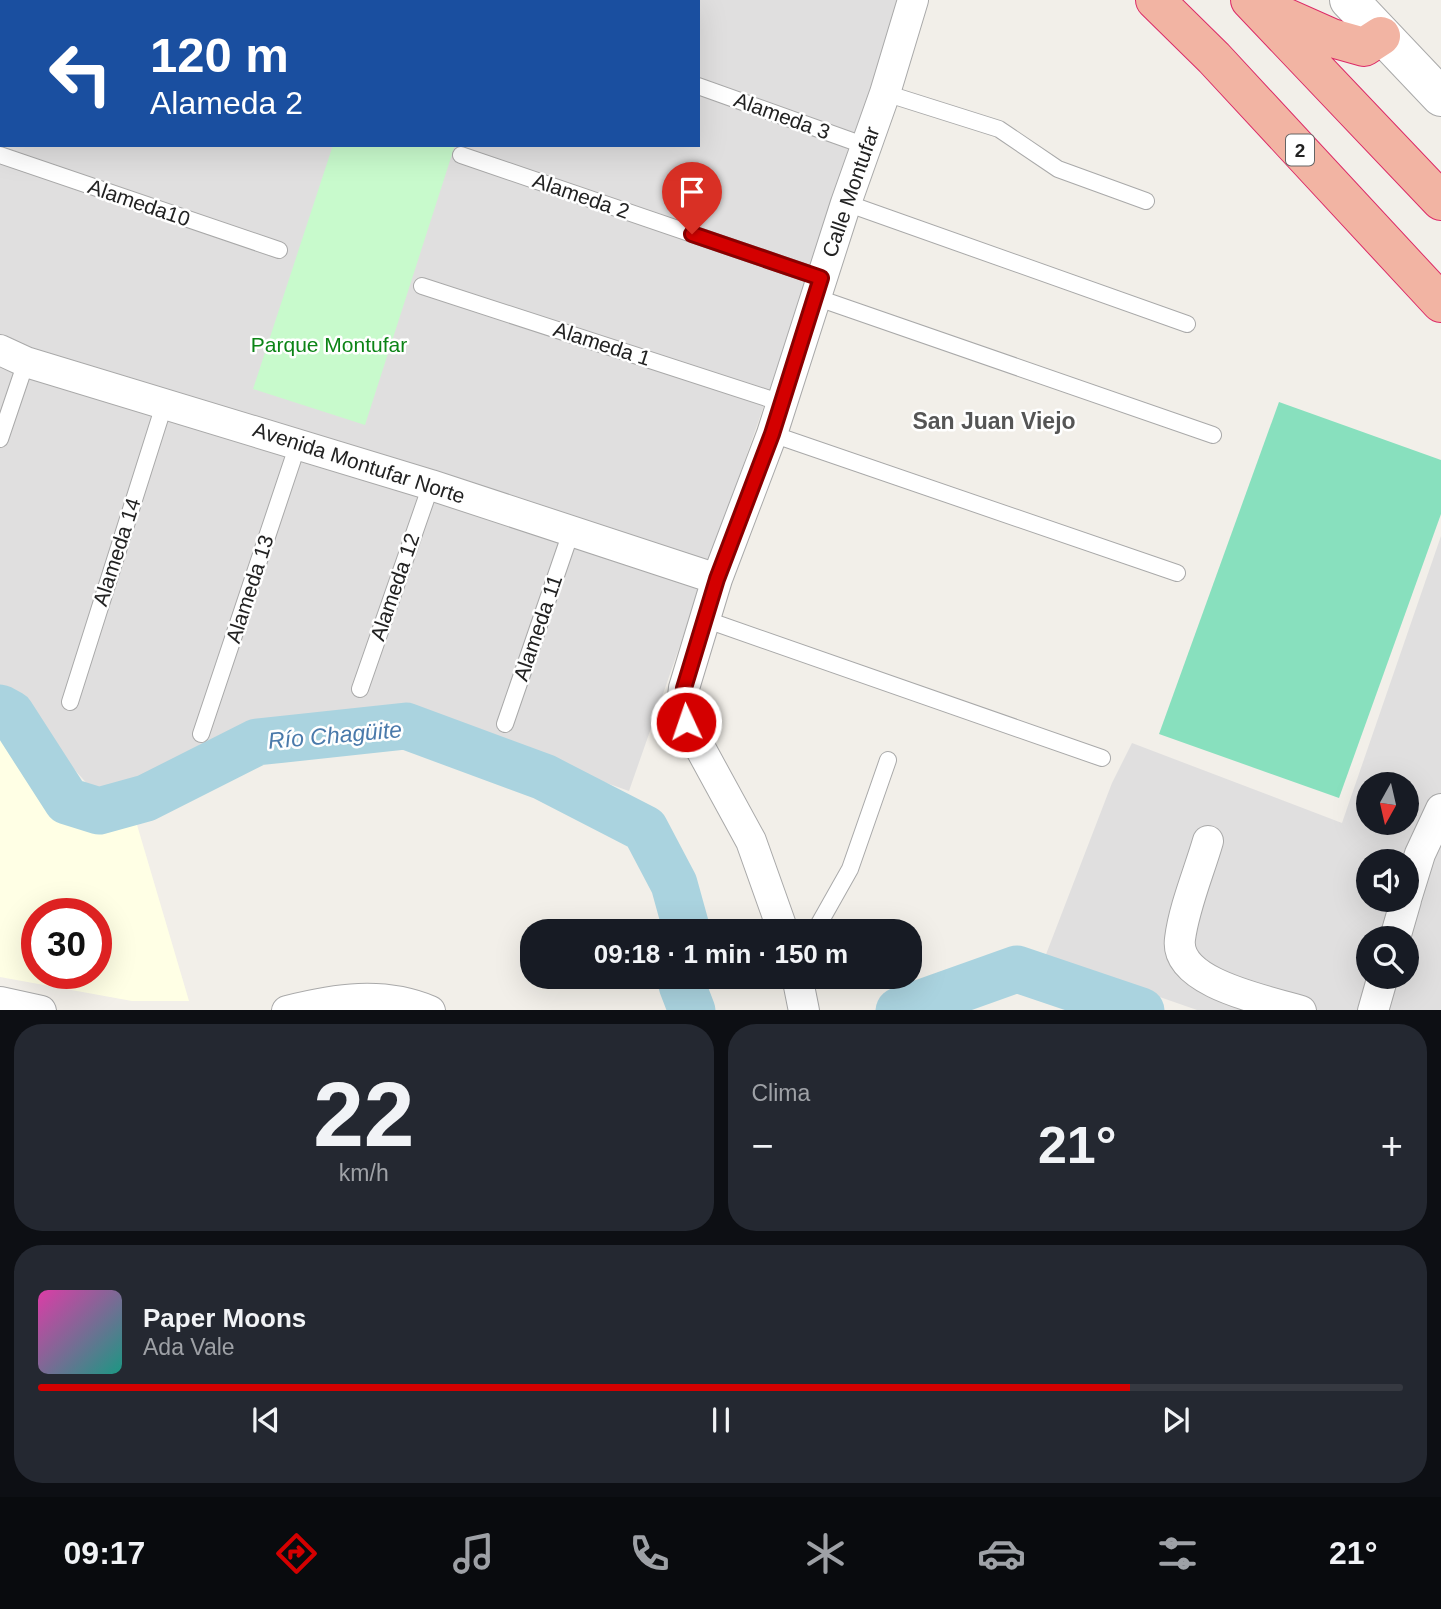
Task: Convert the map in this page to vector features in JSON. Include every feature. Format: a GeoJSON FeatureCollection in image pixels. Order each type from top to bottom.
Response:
{"type":"FeatureCollection","features":[{"type":"Feature","properties":{"kind":"highway","name":"2"},"geometry":{"type":"LineString","coordinates":[[1155,0],[1214,58],[1441,303]]}},
{"type":"Feature","properties":{"kind":"highway"},"geometry":{"type":"LineString","coordinates":[[1251,1],[1342,41],[1364,47],[1381,36]]}},
{"type":"Feature","properties":{"kind":"highway"},"geometry":{"type":"LineString","coordinates":[[1251,1],[1441,201]]}},
{"type":"Feature","properties":{"kind":"street"},"geometry":{"type":"LineString","coordinates":[[1349,0],[1441,97]]}},
{"type":"Feature","properties":{"kind":"street","name":"Calle Montufar"},"geometry":{"type":"LineString","coordinates":[[779,919],[751,841],[686,722],[682,704],[684,688],[707,620],[717,579],[772,434],[846,204],[886,93],[909,2]]}},
{"type":"Feature","properties":{"kind":"street","name":"Avenida Montufar Norte"},"geometry":{"type":"LineString","coordinates":[[13,356],[431,485],[717,579]]}},
{"type":"Feature","properties":{"kind":"street"},"geometry":{"type":"LineString","coordinates":[[1419,857],[1441,808]]}},
{"type":"Feature","properties":{"kind":"street"},"geometry":{"type":"LineString","coordinates":[[1208,841],[1179,942],[1186,959],[1201,978],[1301,1010]]}},
{"type":"Feature","properties":{"kind":"street"},"geometry":{"type":"LineString","coordinates":[[800,989],[804,1010]]}},
{"type":"Feature","properties":{"kind":"street"},"geometry":{"type":"LineString","coordinates":[[1373,1010],[1379,989]]}},
{"type":"Feature","properties":{"kind":"street"},"geometry":{"type":"LineString","coordinates":[[287,1010],[331,999],[369,998],[413,1003],[430,1010]]}},
{"type":"Feature","properties":{"kind":"street"},"geometry":{"type":"LineString","coordinates":[[0,1002],[41,1010]]}},
{"type":"Feature","properties":{"kind":"lane","name":"Alameda 3"},"geometry":{"type":"LineString","coordinates":[[700,87],[866,146]]}},
{"type":"Feature","properties":{"kind":"lane"},"geometry":{"type":"LineString","coordinates":[[886,93],[999,129],[1058,169],[1146,201]]}},
{"type":"Feature","properties":{"kind":"lane","name":"Alameda10"},"geometry":{"type":"LineString","coordinates":[[0,155],[279,250]]}},
{"type":"Feature","properties":{"kind":"lane","name":"Alameda 2"},"geometry":{"type":"LineString","coordinates":[[461,155],[1213,435]]}},
{"type":"Feature","properties":{"kind":"lane"},"geometry":{"type":"LineString","coordinates":[[846,204],[1188,324]]}},
{"type":"Feature","properties":{"kind":"lane","name":"Alameda 1"},"geometry":{"type":"LineString","coordinates":[[422,286],[782,403]]}},
{"type":"Feature","properties":{"kind":"lane"},"geometry":{"type":"LineString","coordinates":[[0,439],[13,356]]}},
{"type":"Feature","properties":{"kind":"lane","name":"Alameda 14"},"geometry":{"type":"LineString","coordinates":[[70,702],[165,402]]}},
{"type":"Feature","properties":{"kind":"lane"},"geometry":{"type":"LineString","coordinates":[[772,434],[1177,573]]}},
{"type":"Feature","properties":{"kind":"lane","name":"Alameda 13"},"geometry":{"type":"LineString","coordinates":[[201,734],[298,444]]}},
{"type":"Feature","properties":{"kind":"lane","name":"Alameda 12"},"geometry":{"type":"LineString","coordinates":[[359,689],[431,485]]}},
{"type":"Feature","properties":{"kind":"lane","name":"Alameda 11"},"geometry":{"type":"LineString","coordinates":[[505,724],[571,532]]}},
{"type":"Feature","properties":{"kind":"lane"},"geometry":{"type":"LineString","coordinates":[[707,620],[1102,758]]}},
{"type":"Feature","properties":{"kind":"lane"},"geometry":{"type":"LineString","coordinates":[[822,919],[850,869],[888,760]]}},
{"type":"Feature","properties":{"kind":"shaded area"},"geometry":{"type":"Polygon","coordinates":[[[700,0],[906,0],[629,791],[416,715],[262,728],[97,795],[0,685],[0,147],[700,147],[700,0]]]}},
{"type":"Feature","properties":{"kind":"shaded area"},"geometry":{"type":"Polygon","coordinates":[[[1441,536],[1441,1010],[1197,1010],[1045,957],[1112,783],[1132,743],[1342,823],[1356,782],[1356,835],[1419,835],[1419,772],[1360,772],[1441,536]]]}},
{"type":"Feature","properties":{"kind":"shaded area"},"geometry":{"type":"Polygon","coordinates":[[[0,729],[61,810],[99,823],[135,818],[189,1001],[132,1001],[66,989],[112,989],[112,898],[21,898],[21,981],[0,977],[0,729]]]}},
{"type":"Feature","properties":{"kind":"green space","name":"Parque Montufar"},"geometry":{"type":"Polygon","coordinates":[[[332,147],[454,147],[365,425],[253,389],[332,147]]]}},
{"type":"Feature","properties":{"kind":"green space"},"geometry":{"type":"Polygon","coordinates":[[[1279,402],[1441,460],[1441,514],[1339,798],[1159,734],[1279,402]]]}},
{"type":"Feature","properties":{"kind":"waterway","name":"Río Chagüite"},"geometry":{"type":"LineString","coordinates":[[0,708],[11,714],[67,801],[99,811],[146,798],[257,742],[406,726],[544,777],[645,829],[674,884],[684,919]]}},
{"type":"Feature","properties":{"kind":"waterway","name":"Río Chagüite"},"geometry":{"type":"LineString","coordinates":[[902,1010],[1017,969],[1138,1010]]}},
{"type":"Feature","properties":{"kind":"waterway","name":"Río Chagüite"},"geometry":{"type":"LineString","coordinates":[[684,989],[692,1010]]}},
{"type":"Feature","properties":{"kind":"district","name":"San Juan Viejo"},"geometry":{"type":"Point","coordinates":[994,421]}},
{"type":"Feature","properties":{"kind":"route"},"geometry":{"type":"LineString","coordinates":[[686,722],[682,704],[684,688],[707,620],[717,579],[772,434],[821,278],[692,234]]}}]}
